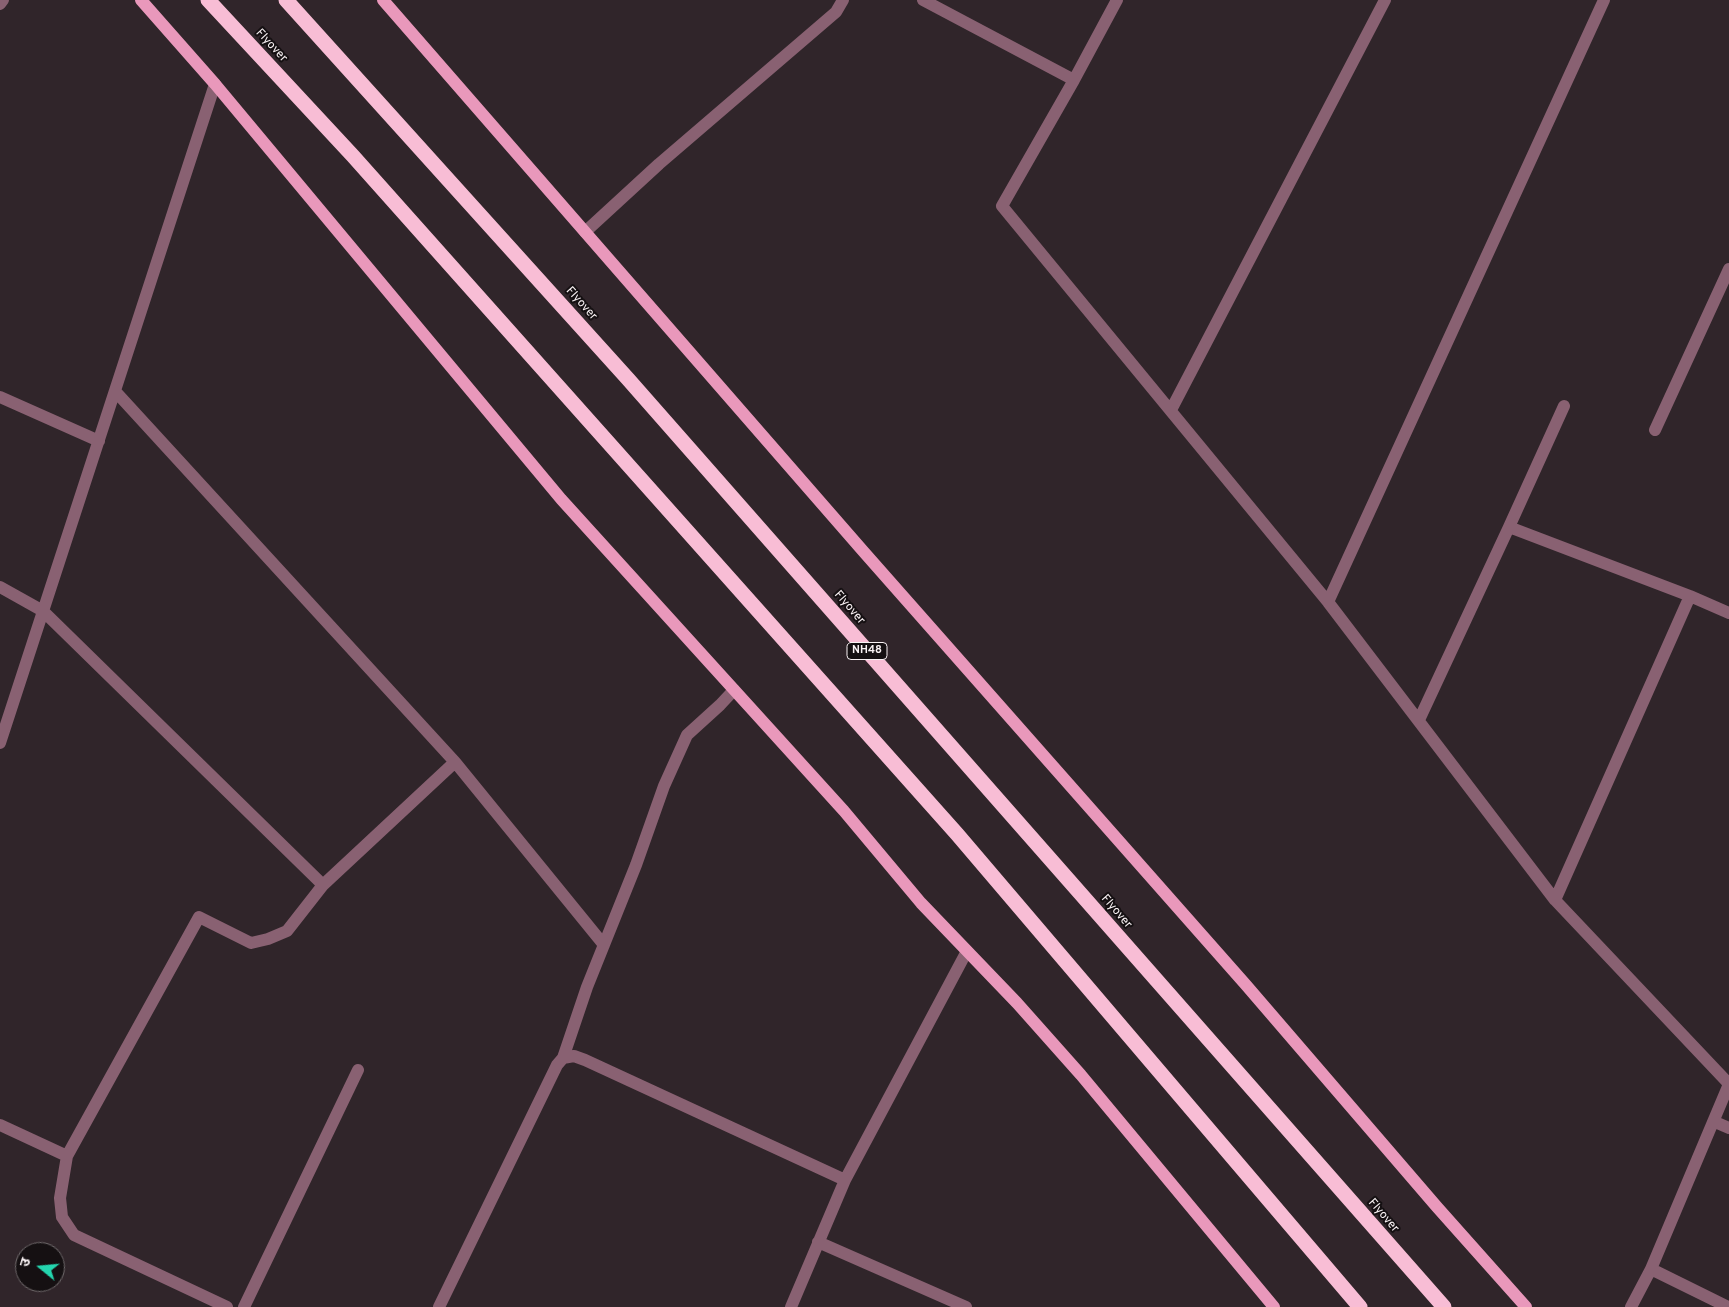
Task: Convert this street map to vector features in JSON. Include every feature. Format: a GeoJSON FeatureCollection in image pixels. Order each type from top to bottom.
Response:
{"type":"FeatureCollection","features":[{"type":"Feature","properties":{"kind":"highway","name":"Flyover"},"geometry":{"type":"LineString","coordinates":[[208,0],[353,156],[957,834],[1360,1307]]}},
{"type":"Feature","properties":{"kind":"highway","name":"Flyover"},"geometry":{"type":"LineString","coordinates":[[286,0],[628,379],[1444,1307]]}},
{"type":"Feature","properties":{"kind":"main road"},"geometry":{"type":"LineString","coordinates":[[141,0],[215,84],[561,499],[844,811],[921,903],[967,950],[1081,1075],[1274,1307]]}},
{"type":"Feature","properties":{"kind":"main road"},"geometry":{"type":"LineString","coordinates":[[383,0],[1526,1307]]}},
{"type":"Feature","properties":{"kind":"street"},"geometry":{"type":"LineString","coordinates":[[0,4],[3,0]]}},
{"type":"Feature","properties":{"kind":"street"},"geometry":{"type":"LineString","coordinates":[[585,232],[658,164],[836,12],[843,0]]}},
{"type":"Feature","properties":{"kind":"street"},"geometry":{"type":"LineString","coordinates":[[923,0],[1074,80]]}},
{"type":"Feature","properties":{"kind":"street"},"geometry":{"type":"LineString","coordinates":[[1117,0],[1002,206],[1328,602],[1555,900],[1729,1084],[1715,1122],[1651,1269],[1631,1307]]}},
{"type":"Feature","properties":{"kind":"street"},"geometry":{"type":"LineString","coordinates":[[1171,410],[1385,0]]}},
{"type":"Feature","properties":{"kind":"street"},"geometry":{"type":"LineString","coordinates":[[1328,602],[1604,0]]}},
{"type":"Feature","properties":{"kind":"street"},"geometry":{"type":"LineString","coordinates":[[0,743],[215,84]]}},
{"type":"Feature","properties":{"kind":"street"},"geometry":{"type":"LineString","coordinates":[[1655,430],[1729,269]]}},
{"type":"Feature","properties":{"kind":"street"},"geometry":{"type":"LineString","coordinates":[[115,391],[456,762],[604,945]]}},
{"type":"Feature","properties":{"kind":"street"},"geometry":{"type":"LineString","coordinates":[[0,397],[99,441]]}},
{"type":"Feature","properties":{"kind":"street"},"geometry":{"type":"LineString","coordinates":[[1419,720],[1564,406]]}},
{"type":"Feature","properties":{"kind":"street"},"geometry":{"type":"LineString","coordinates":[[1509,528],[1690,596],[1729,613]]}},
{"type":"Feature","properties":{"kind":"street"},"geometry":{"type":"LineString","coordinates":[[0,587],[43,611],[323,884]]}},
{"type":"Feature","properties":{"kind":"street"},"geometry":{"type":"LineString","coordinates":[[1555,900],[1690,596]]}},
{"type":"Feature","properties":{"kind":"street"},"geometry":{"type":"LineString","coordinates":[[439,1307],[557,1065],[563,1058],[587,987],[636,865],[664,786],[688,735],[720,706],[734,690]]}},
{"type":"Feature","properties":{"kind":"street"},"geometry":{"type":"LineString","coordinates":[[227,1307],[74,1235],[62,1217],[60,1198],[67,1156],[199,917],[251,943],[268,939],[286,931],[323,884],[456,762]]}},
{"type":"Feature","properties":{"kind":"street"},"geometry":{"type":"LineString","coordinates":[[791,1307],[846,1180],[967,950]]}},
{"type":"Feature","properties":{"kind":"street"},"geometry":{"type":"LineString","coordinates":[[563,1058],[574,1056],[585,1060],[846,1180]]}},
{"type":"Feature","properties":{"kind":"street"},"geometry":{"type":"LineString","coordinates":[[244,1307],[358,1070]]}},
{"type":"Feature","properties":{"kind":"street"},"geometry":{"type":"LineString","coordinates":[[1715,1122],[1729,1128]]}},
{"type":"Feature","properties":{"kind":"street"},"geometry":{"type":"LineString","coordinates":[[0,1125],[67,1156]]}},
{"type":"Feature","properties":{"kind":"street"},"geometry":{"type":"LineString","coordinates":[[818,1242],[966,1307]]}},
{"type":"Feature","properties":{"kind":"street"},"geometry":{"type":"LineString","coordinates":[[1651,1269],[1728,1307]]}}]}
